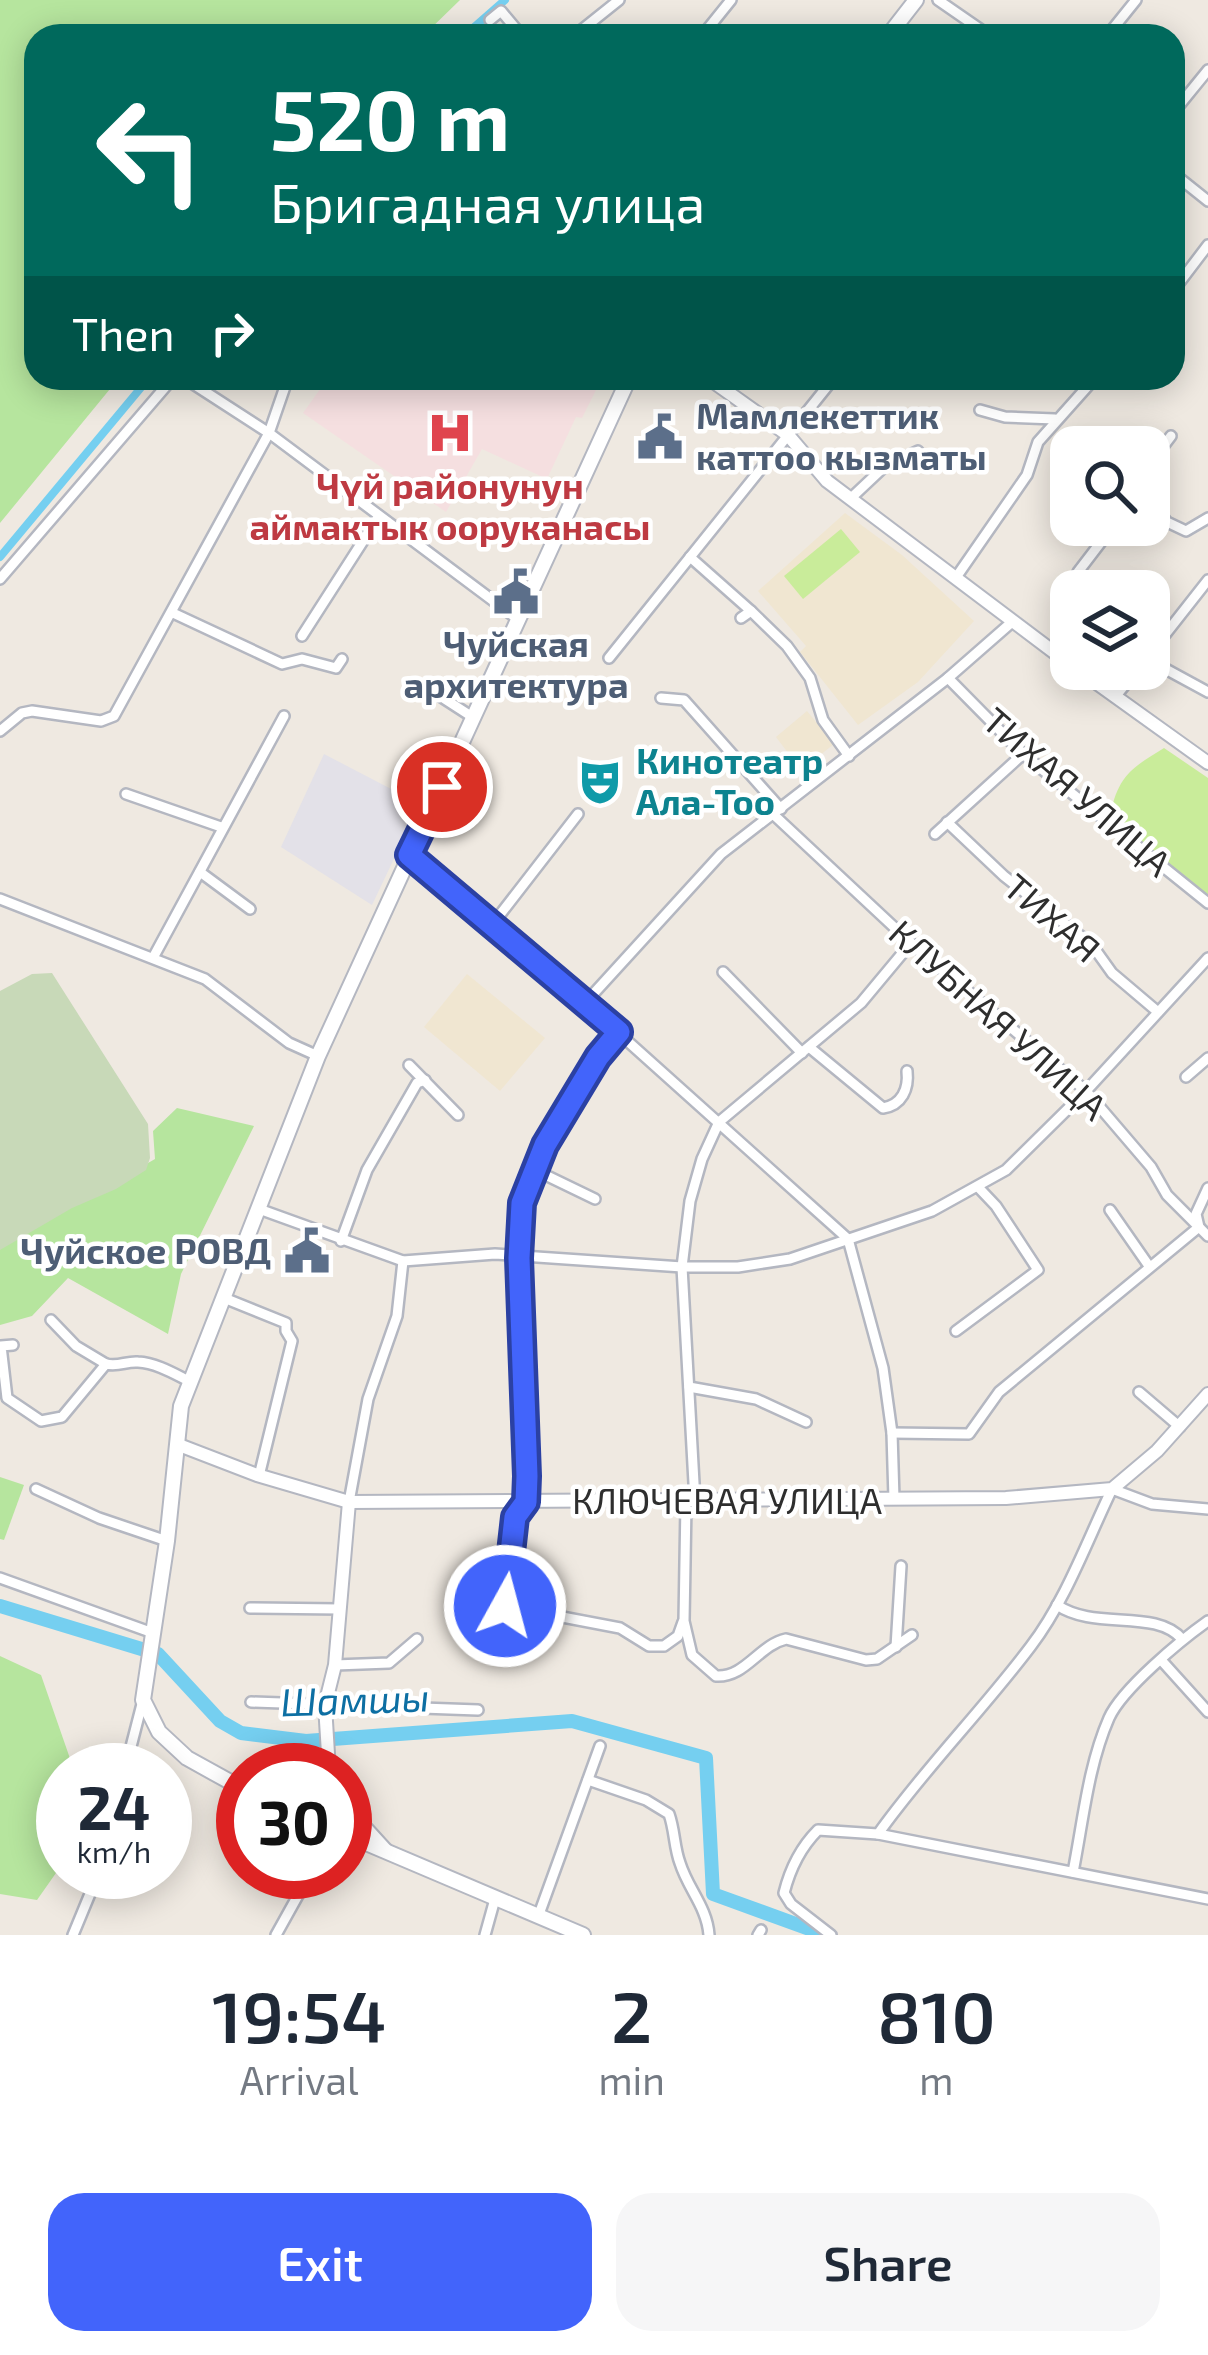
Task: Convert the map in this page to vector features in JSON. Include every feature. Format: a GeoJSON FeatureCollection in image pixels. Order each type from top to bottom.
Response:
{"type":"FeatureCollection","features":[{"type":"Feature","properties":{"kind":"main road"},"geometry":{"type":"LineString","coordinates":[[897,24],[916,0]]}},
{"type":"Feature","properties":{"kind":"main road"},"geometry":{"type":"LineString","coordinates":[[216,1775],[187,1758],[159,1732],[143,1700],[181,1406],[318,1056],[623,390]]}},
{"type":"Feature","properties":{"kind":"main road"},"geometry":{"type":"LineString","coordinates":[[372,1846],[583,1935]]}},
{"type":"Feature","properties":{"kind":"street"},"geometry":{"type":"LineString","coordinates":[[589,24],[619,0]]}},
{"type":"Feature","properties":{"kind":"street"},"geometry":{"type":"LineString","coordinates":[[712,24],[731,0]]}},
{"type":"Feature","properties":{"kind":"street"},"geometry":{"type":"LineString","coordinates":[[938,0],[973,24]]}},
{"type":"Feature","properties":{"kind":"street"},"geometry":{"type":"LineString","coordinates":[[1117,24],[1136,0]]}},
{"type":"Feature","properties":{"kind":"street"},"geometry":{"type":"LineString","coordinates":[[490,20],[501,11],[512,24]]}},
{"type":"Feature","properties":{"kind":"street"},"geometry":{"type":"LineString","coordinates":[[1185,98],[1208,70]]}},
{"type":"Feature","properties":{"kind":"street"},"geometry":{"type":"LineString","coordinates":[[1185,275],[1208,245]]}},
{"type":"Feature","properties":{"kind":"street"},"geometry":{"type":"LineString","coordinates":[[0,579],[163,390]]}},
{"type":"Feature","properties":{"kind":"street"},"geometry":{"type":"LineString","coordinates":[[203,390],[269,433],[519,620]]}},
{"type":"Feature","properties":{"kind":"street"},"geometry":{"type":"LineString","coordinates":[[0,731],[22,713],[32,711],[101,721],[114,716],[269,433],[284,390]]}},
{"type":"Feature","properties":{"kind":"street"},"geometry":{"type":"LineString","coordinates":[[725,390],[788,435],[827,481],[1050,650]]}},
{"type":"Feature","properties":{"kind":"street"},"geometry":{"type":"LineString","coordinates":[[609,658],[824,390]]}},
{"type":"Feature","properties":{"kind":"street"},"geometry":{"type":"LineString","coordinates":[[957,576],[1027,475],[1038,442],[1080,390]]}},
{"type":"Feature","properties":{"kind":"street"},"geometry":{"type":"LineString","coordinates":[[980,410],[1005,418],[1055,419]]}},
{"type":"Feature","properties":{"kind":"street"},"geometry":{"type":"LineString","coordinates":[[850,499],[884,467],[918,451]]}},
{"type":"Feature","properties":{"kind":"street"},"geometry":{"type":"LineString","coordinates":[[302,636],[379,516]]}},
{"type":"Feature","properties":{"kind":"street"},"geometry":{"type":"LineString","coordinates":[[1170,523],[1186,531],[1208,518]]}},
{"type":"Feature","properties":{"kind":"street"},"geometry":{"type":"LineString","coordinates":[[1080,570],[1098,546]]}},
{"type":"Feature","properties":{"kind":"street"},"geometry":{"type":"LineString","coordinates":[[690,557],[746,615],[787,646],[810,678],[823,719],[849,756]]}},
{"type":"Feature","properties":{"kind":"street"},"geometry":{"type":"LineString","coordinates":[[1170,630],[1208,580]]}},
{"type":"Feature","properties":{"kind":"street"},"geometry":{"type":"LineString","coordinates":[[173,614],[282,664],[302,659],[337,668],[342,659]]}},
{"type":"Feature","properties":{"kind":"street"},"geometry":{"type":"LineString","coordinates":[[585,1003],[722,854],[948,679],[1012,622]]}},
{"type":"Feature","properties":{"kind":"street"},"geometry":{"type":"LineString","coordinates":[[1170,669],[1208,692]]}},
{"type":"Feature","properties":{"kind":"street","name":"ТИХАЯ УЛИЦА"},"geometry":{"type":"LineString","coordinates":[[948,679],[1023,754],[1208,903]]}},
{"type":"Feature","properties":{"kind":"street"},"geometry":{"type":"LineString","coordinates":[[423,685],[475,718]]}},
{"type":"Feature","properties":{"kind":"street"},"geometry":{"type":"LineString","coordinates":[[1105,690],[1208,764]]}},
{"type":"Feature","properties":{"kind":"street"},"geometry":{"type":"LineString","coordinates":[[1115,697],[1121,690]]}},
{"type":"Feature","properties":{"kind":"street","name":"КЛУБНАЯ УЛИЦА"},"geometry":{"type":"LineString","coordinates":[[661,698],[684,700],[777,812],[910,944],[1086,1091],[1151,1167],[1167,1195],[1208,1236]]}},
{"type":"Feature","properties":{"kind":"street"},"geometry":{"type":"LineString","coordinates":[[154,956],[284,716]]}},
{"type":"Feature","properties":{"kind":"street"},"geometry":{"type":"LineString","coordinates":[[935,834],[1023,754]]}},
{"type":"Feature","properties":{"kind":"street"},"geometry":{"type":"LineString","coordinates":[[126,794],[221,827]]}},
{"type":"Feature","properties":{"kind":"street"},"geometry":{"type":"LineString","coordinates":[[492,925],[578,814]]}},
{"type":"Feature","properties":{"kind":"street","name":"ТИХАЯ"},"geometry":{"type":"LineString","coordinates":[[947,822],[1004,876],[1091,945],[1112,974],[1158,1012]]}},
{"type":"Feature","properties":{"kind":"street"},"geometry":{"type":"LineString","coordinates":[[409,855],[619,1032],[848,1239],[883,1368],[894,1499]]}},
{"type":"Feature","properties":{"kind":"street"},"geometry":{"type":"LineString","coordinates":[[200,872],[250,910]]}},
{"type":"Feature","properties":{"kind":"street"},"geometry":{"type":"LineString","coordinates":[[0,899],[205,979],[289,1043],[318,1056]]}},
{"type":"Feature","properties":{"kind":"street"},"geometry":{"type":"LineString","coordinates":[[910,944],[861,1004],[719,1122],[690,1201],[682,1268],[690,1503],[685,1625],[692,1655],[716,1676],[738,1671],[765,1647],[786,1639],[866,1660],[878,1659],[912,1635]]}},
{"type":"Feature","properties":{"kind":"street"},"geometry":{"type":"LineString","coordinates":[[259,1209],[403,1261],[495,1254],[682,1268],[738,1267],[790,1259],[932,1211],[1006,1170],[1208,958]]}},
{"type":"Feature","properties":{"kind":"street"},"geometry":{"type":"LineString","coordinates":[[723,972],[806,1050],[883,1108],[902,1096],[909,1085],[907,1071]]}},
{"type":"Feature","properties":{"kind":"street"},"geometry":{"type":"LineString","coordinates":[[501,1635],[515,1517],[526,1502],[519,1258],[522,1203],[580,1086],[619,1032]]}},
{"type":"Feature","properties":{"kind":"street"},"geometry":{"type":"LineString","coordinates":[[1186,1078],[1208,1058]]}},
{"type":"Feature","properties":{"kind":"street"},"geometry":{"type":"LineString","coordinates":[[410,1065],[458,1115]]}},
{"type":"Feature","properties":{"kind":"street"},"geometry":{"type":"LineString","coordinates":[[341,1241],[383,1139],[417,1083],[425,1080]]}},
{"type":"Feature","properties":{"kind":"street"},"geometry":{"type":"LineString","coordinates":[[535,1170],[595,1199]]}},
{"type":"Feature","properties":{"kind":"street"},"geometry":{"type":"LineString","coordinates":[[956,1330],[1038,1270],[978,1187]]}},
{"type":"Feature","properties":{"kind":"street"},"geometry":{"type":"LineString","coordinates":[[892,1433],[970,1434],[999,1393],[1198,1227],[1196,1214],[1208,1188]]}},
{"type":"Feature","properties":{"kind":"street"},"geometry":{"type":"LineString","coordinates":[[1110,1210],[1149,1266]]}},
{"type":"Feature","properties":{"kind":"street"},"geometry":{"type":"LineString","coordinates":[[325,1743],[325,1705],[335,1666],[349,1502],[368,1399],[397,1316],[403,1261]]}},
{"type":"Feature","properties":{"kind":"street"},"geometry":{"type":"LineString","coordinates":[[224,1298],[286,1323],[292,1341],[259,1476]]}},
{"type":"Feature","properties":{"kind":"street"},"geometry":{"type":"LineString","coordinates":[[50,1320],[76,1346],[106,1364],[135,1361],[189,1381]]}},
{"type":"Feature","properties":{"kind":"street"},"geometry":{"type":"LineString","coordinates":[[13,1345],[1,1346],[4,1397],[41,1420],[62,1417],[106,1364]]}},
{"type":"Feature","properties":{"kind":"street"},"geometry":{"type":"LineString","coordinates":[[689,1388],[756,1399],[806,1422]]}},
{"type":"Feature","properties":{"kind":"street"},"geometry":{"type":"LineString","coordinates":[[1139,1392],[1180,1427]]}},
{"type":"Feature","properties":{"kind":"street"},"geometry":{"type":"LineString","coordinates":[[878,1834],[913,1785],[1032,1644],[1057,1605],[1112,1489],[1180,1427],[1208,1394]]}},
{"type":"Feature","properties":{"kind":"street","name":"КЛЮЧЕВАЯ УЛИЦА"},"geometry":{"type":"LineString","coordinates":[[179,1445],[259,1476],[349,1502],[1006,1498],[1112,1489],[1152,1504],[1208,1509]]}},
{"type":"Feature","properties":{"kind":"street"},"geometry":{"type":"LineString","coordinates":[[36,1490],[167,1541]]}},
{"type":"Feature","properties":{"kind":"street"},"geometry":{"type":"LineString","coordinates":[[896,1647],[901,1566]]}},
{"type":"Feature","properties":{"kind":"street"},"geometry":{"type":"LineString","coordinates":[[0,1578],[153,1637]]}},
{"type":"Feature","properties":{"kind":"street"},"geometry":{"type":"LineString","coordinates":[[1057,1605],[1102,1622],[1132,1619],[1175,1630],[1182,1639]]}},
{"type":"Feature","properties":{"kind":"street"},"geometry":{"type":"LineString","coordinates":[[505,1606],[620,1628],[649,1646],[664,1646],[685,1625]]}},
{"type":"Feature","properties":{"kind":"street"},"geometry":{"type":"LineString","coordinates":[[250,1608],[340,1609]]}},
{"type":"Feature","properties":{"kind":"street"},"geometry":{"type":"LineString","coordinates":[[1073,1873],[1095,1761],[1110,1714],[1182,1639],[1208,1621]]}},
{"type":"Feature","properties":{"kind":"street"},"geometry":{"type":"LineString","coordinates":[[335,1666],[389,1663],[417,1640]]}},
{"type":"Feature","properties":{"kind":"street"},"geometry":{"type":"LineString","coordinates":[[1162,1660],[1208,1712]]}},
{"type":"Feature","properties":{"kind":"street"},"geometry":{"type":"LineString","coordinates":[[132,1743],[143,1700]]}},
{"type":"Feature","properties":{"kind":"street"},"geometry":{"type":"LineString","coordinates":[[251,1702],[478,1710]]}},
{"type":"Feature","properties":{"kind":"street"},"geometry":{"type":"LineString","coordinates":[[538,1916],[600,1746]]}},
{"type":"Feature","properties":{"kind":"street"},"geometry":{"type":"LineString","coordinates":[[588,1780],[646,1800],[669,1814],[680,1865],[692,1897],[707,1916],[710,1935]]}},
{"type":"Feature","properties":{"kind":"street"},"geometry":{"type":"LineString","coordinates":[[831,1935],[784,1893],[790,1871],[818,1830],[878,1834],[1208,1899]]}},
{"type":"Feature","properties":{"kind":"street"},"geometry":{"type":"LineString","coordinates":[[372,1834],[392,1855]]}},
{"type":"Feature","properties":{"kind":"street"},"geometry":{"type":"LineString","coordinates":[[73,1935],[88,1899]]}},
{"type":"Feature","properties":{"kind":"street"},"geometry":{"type":"LineString","coordinates":[[276,1935],[296,1899]]}},
{"type":"Feature","properties":{"kind":"street"},"geometry":{"type":"LineString","coordinates":[[485,1935],[495,1899]]}},
{"type":"Feature","properties":{"kind":"shaded area","name":"Чүй районунун аймактык ооруканасы"},"geometry":{"type":"Polygon","coordinates":[[[319,390],[596,390],[582,418],[576,417],[547,479],[482,449],[446,512],[303,413],[319,390]]]}},
{"type":"Feature","properties":{"kind":"shaded area"},"geometry":{"type":"Polygon","coordinates":[[[845,513],[902,555],[974,621],[918,682],[858,725],[800,652],[806,646],[758,591],[845,513]]]}},
{"type":"Feature","properties":{"kind":"shaded area"},"geometry":{"type":"Polygon","coordinates":[[[807,711],[834,744],[801,770],[776,737],[807,711]]]}},
{"type":"Feature","properties":{"kind":"shaded area"},"geometry":{"type":"Polygon","coordinates":[[[324,754],[420,804],[372,905],[281,847],[324,754]]]}},
{"type":"Feature","properties":{"kind":"shaded area"},"geometry":{"type":"Polygon","coordinates":[[[467,974],[545,1038],[500,1091],[424,1027],[467,974]]]}},
{"type":"Feature","properties":{"kind":"green space"},"geometry":{"type":"Polygon","coordinates":[[[0,0],[460,0],[435,24],[24,24],[24,390],[109,390],[0,523],[0,0]]]}},
{"type":"Feature","properties":{"kind":"green space"},"geometry":{"type":"Polygon","coordinates":[[[841,529],[860,552],[803,599],[784,576],[841,529]]]}},
{"type":"Feature","properties":{"kind":"green space"},"geometry":{"type":"Polygon","coordinates":[[[1164,748],[1208,778],[1208,895],[1109,819],[1126,776],[1164,748]]]}},
{"type":"Feature","properties":{"kind":"green space"},"geometry":{"type":"Polygon","coordinates":[[[52,973],[148,1124],[150,1158],[146,1170],[116,1189],[72,1208],[0,1250],[0,991],[32,974],[52,973]]]}},
{"type":"Feature","properties":{"kind":"green space"},"geometry":{"type":"Polygon","coordinates":[[[177,1108],[254,1126],[181,1274],[168,1334],[68,1278],[32,1316],[0,1325],[0,1248],[155,1159],[153,1131],[177,1108]]]}},
{"type":"Feature","properties":{"kind":"green space"},"geometry":{"type":"Polygon","coordinates":[[[0,1477],[24,1485],[4,1540],[0,1539],[0,1477]]]}},
{"type":"Feature","properties":{"kind":"green space"},"geometry":{"type":"Polygon","coordinates":[[[0,1656],[41,1675],[65,1743],[36,1743],[38,1899],[37,1900],[0,1894],[0,1656]]]}},
{"type":"Feature","properties":{"kind":"waterway"},"geometry":{"type":"LineString","coordinates":[[478,24],[505,0]]}},
{"type":"Feature","properties":{"kind":"waterway"},"geometry":{"type":"LineString","coordinates":[[0,557],[139,390]]}},
{"type":"Feature","properties":{"kind":"waterway","name":"Шамшы"},"geometry":{"type":"LineString","coordinates":[[0,1606],[158,1654],[220,1721],[241,1733],[306,1741],[572,1721],[706,1758],[713,1894],[826,1935]]}},
{"type":"Feature","properties":{"kind":"place","name":"Чүй районунун аймактык ооруканасы"},"geometry":{"type":"Point","coordinates":[450,433]}},
{"type":"Feature","properties":{"kind":"place","name":"Мамлекеттик каттоо кызматы"},"geometry":{"type":"Point","coordinates":[660,437]}},
{"type":"Feature","properties":{"kind":"place","name":"Чуйская архитектура"},"geometry":{"type":"Point","coordinates":[516,592]}},
{"type":"Feature","properties":{"kind":"place","name":"Кинотеатр Ала-Тоо"},"geometry":{"type":"Point","coordinates":[600,782]}},
{"type":"Feature","properties":{"kind":"place","name":"Чуйское РОВД"},"geometry":{"type":"Point","coordinates":[307,1251]}},
{"type":"Feature","properties":{"kind":"route"},"geometry":{"type":"LineString","coordinates":[[442,787],[409,855],[619,1032],[598,1057],[545,1145],[522,1203],[519,1258],[526,1502],[515,1517],[505,1606]]}}]}
